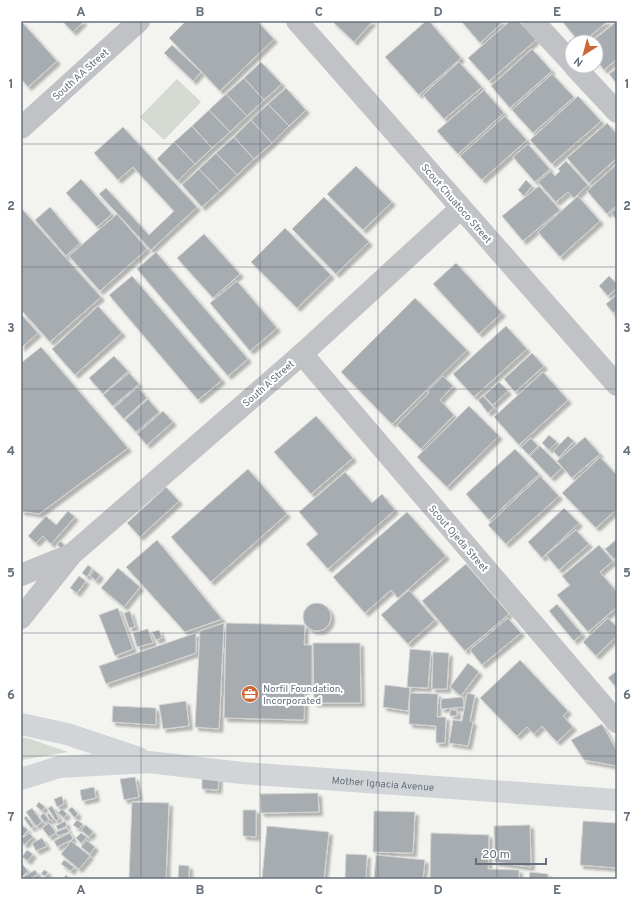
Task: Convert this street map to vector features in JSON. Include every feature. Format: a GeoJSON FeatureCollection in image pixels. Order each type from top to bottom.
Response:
{"type":"FeatureCollection","features":[{"type":"Feature","properties":{"kind":"main road","name":"Mother Ignacia Avenue"},"geometry":{"type":"LineString","coordinates":[[23,723],[67,734],[149,762]]}},
{"type":"Feature","properties":{"kind":"main road","name":"Mother Ignacia Avenue"},"geometry":{"type":"LineString","coordinates":[[21,779],[58,767],[149,762],[242,773],[617,800]]}},
{"type":"Feature","properties":{"kind":"street","name":"South AA Street"},"geometry":{"type":"LineString","coordinates":[[21,128],[139,21]]}},
{"type":"Feature","properties":{"kind":"street","name":"Scout Chuatoco Street"},"geometry":{"type":"LineString","coordinates":[[297,21],[617,385]]}},
{"type":"Feature","properties":{"kind":"street"},"geometry":{"type":"LineString","coordinates":[[533,21],[564,54]]}},
{"type":"Feature","properties":{"kind":"street"},"geometry":{"type":"LineString","coordinates":[[581,74],[617,112]]}},
{"type":"Feature","properties":{"kind":"street","name":"South A Street"},"geometry":{"type":"LineString","coordinates":[[21,618],[72,554],[302,354],[461,208]]}},
{"type":"Feature","properties":{"kind":"street","name":"Scout Ojeda Street"},"geometry":{"type":"LineString","coordinates":[[302,354],[617,722]]}},
{"type":"Feature","properties":{"kind":"street","name":"South A Street"},"geometry":{"type":"LineString","coordinates":[[21,575],[72,554]]}},
{"type":"Feature","properties":{"kind":"shaded area"},"geometry":{"type":"Polygon","coordinates":[[[177,79],[201,102],[164,140],[140,117],[177,79]]]}},
{"type":"Feature","properties":{"kind":"shaded area"},"geometry":{"type":"Polygon","coordinates":[[[21,737],[27,738],[68,752],[21,760],[21,737]]]}},
{"type":"Feature","properties":{"kind":"building"},"geometry":{"type":"Polygon","coordinates":[[[21,21],[57,61],[28,87],[21,79],[21,21]]]}},
{"type":"Feature","properties":{"kind":"building"},"geometry":{"type":"Polygon","coordinates":[[[62,21],[84,21],[73,32],[62,21]]]}},
{"type":"Feature","properties":{"kind":"building"},"geometry":{"type":"Polygon","coordinates":[[[186,21],[257,21],[274,39],[220,91],[169,38],[186,21]]]}},
{"type":"Feature","properties":{"kind":"building"},"geometry":{"type":"Polygon","coordinates":[[[332,21],[373,21],[354,42],[332,21]]]}},
{"type":"Feature","properties":{"kind":"building"},"geometry":{"type":"Polygon","coordinates":[[[426,21],[429,21],[461,58],[419,95],[385,57],[426,21]]]}},
{"type":"Feature","properties":{"kind":"building"},"geometry":{"type":"Polygon","coordinates":[[[461,21],[504,21],[480,43],[461,21]]]}},
{"type":"Feature","properties":{"kind":"building"},"geometry":{"type":"Polygon","coordinates":[[[510,21],[519,21],[536,40],[489,81],[468,58],[510,21]]]}},
{"type":"Feature","properties":{"kind":"building"},"geometry":{"type":"Polygon","coordinates":[[[562,21],[608,21],[593,34],[573,34],[562,21]]]}},
{"type":"Feature","properties":{"kind":"building"},"geometry":{"type":"Polygon","coordinates":[[[617,21],[617,59],[604,70],[604,34],[601,34],[617,21]]]}},
{"type":"Feature","properties":{"kind":"building"},"geometry":{"type":"Polygon","coordinates":[[[172,45],[201,72],[193,81],[164,53],[172,45]]]}},
{"type":"Feature","properties":{"kind":"building"},"geometry":{"type":"Polygon","coordinates":[[[532,49],[552,71],[510,108],[491,86],[532,49]]]}},
{"type":"Feature","properties":{"kind":"building"},"geometry":{"type":"Polygon","coordinates":[[[261,62],[282,84],[264,100],[244,78],[261,62]]]}},
{"type":"Feature","properties":{"kind":"building"},"geometry":{"type":"Polygon","coordinates":[[[459,62],[482,87],[444,119],[423,95],[459,62]]]}},
{"type":"Feature","properties":{"kind":"building"},"geometry":{"type":"Polygon","coordinates":[[[617,68],[617,84],[609,74],[617,68]]]}},
{"type":"Feature","properties":{"kind":"building"},"geometry":{"type":"Polygon","coordinates":[[[552,74],[574,97],[533,133],[512,110],[552,74]]]}},
{"type":"Feature","properties":{"kind":"building"},"geometry":{"type":"Polygon","coordinates":[[[244,78],[264,100],[247,116],[226,94],[244,78]]]}},
{"type":"Feature","properties":{"kind":"building"},"geometry":{"type":"Polygon","coordinates":[[[286,88],[306,110],[289,126],[268,104],[286,88]]]}},
{"type":"Feature","properties":{"kind":"building"},"geometry":{"type":"Polygon","coordinates":[[[484,90],[504,113],[458,154],[437,131],[484,90]]]}},
{"type":"Feature","properties":{"kind":"building"},"geometry":{"type":"Polygon","coordinates":[[[226,94],[247,116],[230,132],[209,110],[226,94]]]}},
{"type":"Feature","properties":{"kind":"building"},"geometry":{"type":"Polygon","coordinates":[[[578,96],[601,121],[552,164],[530,140],[578,96]]]}},
{"type":"Feature","properties":{"kind":"building"},"geometry":{"type":"Polygon","coordinates":[[[268,104],[289,126],[272,143],[251,120],[268,104]]]}},
{"type":"Feature","properties":{"kind":"building"},"geometry":{"type":"Polygon","coordinates":[[[209,110],[230,132],[212,148],[192,126],[209,110]]]}},
{"type":"Feature","properties":{"kind":"building"},"geometry":{"type":"Polygon","coordinates":[[[505,116],[527,140],[482,180],[460,156],[505,116]]]}},
{"type":"Feature","properties":{"kind":"building"},"geometry":{"type":"Polygon","coordinates":[[[251,120],[272,143],[254,159],[234,137],[251,120]]]}},
{"type":"Feature","properties":{"kind":"building"},"geometry":{"type":"Polygon","coordinates":[[[607,123],[617,134],[617,158],[589,183],[567,158],[607,123]]]}},
{"type":"Feature","properties":{"kind":"building"},"geometry":{"type":"Polygon","coordinates":[[[192,126],[212,148],[195,164],[174,142],[192,126]]]}},
{"type":"Feature","properties":{"kind":"building"},"geometry":{"type":"Polygon","coordinates":[[[123,127],[197,207],[151,250],[99,194],[106,188],[149,235],[174,211],[133,167],[118,180],[94,153],[123,127]]]}},
{"type":"Feature","properties":{"kind":"building"},"geometry":{"type":"Polygon","coordinates":[[[234,137],[254,159],[237,175],[216,153],[234,137]]]}},
{"type":"Feature","properties":{"kind":"building"},"geometry":{"type":"Polygon","coordinates":[[[174,142],[195,164],[178,181],[157,159],[174,142]]]}},
{"type":"Feature","properties":{"kind":"building"},"geometry":{"type":"Polygon","coordinates":[[[528,144],[550,169],[535,182],[513,157],[528,144]]]}},
{"type":"Feature","properties":{"kind":"building"},"geometry":{"type":"Polygon","coordinates":[[[216,153],[237,175],[220,191],[199,169],[216,153]]]}},
{"type":"Feature","properties":{"kind":"building"},"geometry":{"type":"Polygon","coordinates":[[[566,161],[588,185],[574,198],[568,192],[556,202],[538,182],[551,171],[555,176],[560,171],[558,169],[566,161]]]}},
{"type":"Feature","properties":{"kind":"building"},"geometry":{"type":"Polygon","coordinates":[[[617,164],[617,205],[607,214],[587,191],[617,164]]]}},
{"type":"Feature","properties":{"kind":"building"},"geometry":{"type":"Polygon","coordinates":[[[356,166],[392,202],[363,230],[327,194],[356,166]]]}},
{"type":"Feature","properties":{"kind":"building"},"geometry":{"type":"Polygon","coordinates":[[[199,169],[220,191],[202,207],[182,185],[199,169]]]}},
{"type":"Feature","properties":{"kind":"building"},"geometry":{"type":"Polygon","coordinates":[[[81,179],[112,214],[97,227],[66,193],[81,179]]]}},
{"type":"Feature","properties":{"kind":"building"},"geometry":{"type":"Polygon","coordinates":[[[526,180],[532,186],[524,196],[518,190],[526,180]]]}},
{"type":"Feature","properties":{"kind":"building"},"geometry":{"type":"Polygon","coordinates":[[[539,186],[560,210],[523,241],[502,216],[539,186]]]}},
{"type":"Feature","properties":{"kind":"building"},"geometry":{"type":"Polygon","coordinates":[[[578,196],[600,221],[560,257],[538,232],[578,196]]]}},
{"type":"Feature","properties":{"kind":"building"},"geometry":{"type":"Polygon","coordinates":[[[324,197],[369,242],[336,274],[292,229],[324,197]]]}},
{"type":"Feature","properties":{"kind":"building"},"geometry":{"type":"Polygon","coordinates":[[[50,207],[80,243],[66,256],[35,220],[50,207]]]}},
{"type":"Feature","properties":{"kind":"building"},"geometry":{"type":"Polygon","coordinates":[[[21,208],[101,297],[50,342],[21,310],[21,208]]]}},
{"type":"Feature","properties":{"kind":"building"},"geometry":{"type":"Polygon","coordinates":[[[617,208],[617,220],[611,213],[617,208]]]}},
{"type":"Feature","properties":{"kind":"building"},"geometry":{"type":"Polygon","coordinates":[[[117,214],[147,249],[100,291],[69,256],[117,214]]]}},
{"type":"Feature","properties":{"kind":"building"},"geometry":{"type":"Polygon","coordinates":[[[285,228],[331,275],[297,308],[251,262],[285,228]]]}},
{"type":"Feature","properties":{"kind":"building"},"geometry":{"type":"Polygon","coordinates":[[[204,234],[240,274],[213,298],[177,258],[204,234]]]}},
{"type":"Feature","properties":{"kind":"building"},"geometry":{"type":"Polygon","coordinates":[[[156,252],[248,359],[228,376],[137,269],[156,252]]]}},
{"type":"Feature","properties":{"kind":"building"},"geometry":{"type":"Polygon","coordinates":[[[456,263],[502,313],[479,334],[433,284],[456,263]]]}},
{"type":"Feature","properties":{"kind":"building"},"geometry":{"type":"Polygon","coordinates":[[[132,276],[222,380],[198,400],[109,295],[132,276]]]}},
{"type":"Feature","properties":{"kind":"building"},"geometry":{"type":"Polygon","coordinates":[[[609,276],[617,284],[617,288],[608,296],[599,286],[609,276]]]}},
{"type":"Feature","properties":{"kind":"building"},"geometry":{"type":"Polygon","coordinates":[[[237,281],[277,328],[250,351],[210,303],[237,281]]]}},
{"type":"Feature","properties":{"kind":"building"},"geometry":{"type":"Polygon","coordinates":[[[615,296],[617,298],[617,310],[613,313],[606,304],[615,296]]]}},
{"type":"Feature","properties":{"kind":"building"},"geometry":{"type":"Polygon","coordinates":[[[415,298],[467,350],[392,424],[341,372],[415,298]]]}},
{"type":"Feature","properties":{"kind":"building"},"geometry":{"type":"Polygon","coordinates":[[[98,306],[122,333],[75,375],[52,349],[98,306]]]}},
{"type":"Feature","properties":{"kind":"building"},"geometry":{"type":"Polygon","coordinates":[[[21,314],[38,333],[21,348],[21,314]]]}},
{"type":"Feature","properties":{"kind":"building"},"geometry":{"type":"Polygon","coordinates":[[[506,326],[527,349],[474,397],[453,374],[506,326]]]}},
{"type":"Feature","properties":{"kind":"building"},"geometry":{"type":"Polygon","coordinates":[[[41,347],[128,448],[39,514],[21,511],[21,363],[41,347]]]}},
{"type":"Feature","properties":{"kind":"building"},"geometry":{"type":"Polygon","coordinates":[[[532,353],[544,366],[515,392],[504,379],[532,353]]]}},
{"type":"Feature","properties":{"kind":"building"},"geometry":{"type":"Polygon","coordinates":[[[114,356],[128,371],[103,394],[89,378],[114,356]]]}},
{"type":"Feature","properties":{"kind":"building"},"geometry":{"type":"Polygon","coordinates":[[[543,372],[568,400],[519,445],[494,417],[543,372]]]}},
{"type":"Feature","properties":{"kind":"building"},"geometry":{"type":"Polygon","coordinates":[[[129,373],[139,384],[113,406],[103,395],[129,373]]]}},
{"type":"Feature","properties":{"kind":"building"},"geometry":{"type":"Polygon","coordinates":[[[443,376],[453,386],[440,400],[454,415],[421,449],[397,425],[429,393],[428,391],[443,376]]]}},
{"type":"Feature","properties":{"kind":"building"},"geometry":{"type":"Polygon","coordinates":[[[499,382],[508,391],[493,405],[484,396],[499,382]]]}},
{"type":"Feature","properties":{"kind":"building"},"geometry":{"type":"Polygon","coordinates":[[[138,387],[147,398],[124,419],[114,408],[138,387]]]}},
{"type":"Feature","properties":{"kind":"building"},"geometry":{"type":"Polygon","coordinates":[[[483,396],[494,408],[488,413],[478,400],[483,396]]]}},
{"type":"Feature","properties":{"kind":"building"},"geometry":{"type":"Polygon","coordinates":[[[148,399],[159,412],[136,432],[125,420],[148,399]]]}},
{"type":"Feature","properties":{"kind":"building"},"geometry":{"type":"Polygon","coordinates":[[[469,406],[499,436],[447,487],[417,457],[469,406]]]}},
{"type":"Feature","properties":{"kind":"building"},"geometry":{"type":"Polygon","coordinates":[[[163,411],[173,422],[147,445],[137,434],[163,411]]]}},
{"type":"Feature","properties":{"kind":"building"},"geometry":{"type":"Polygon","coordinates":[[[316,416],[353,458],[311,494],[274,452],[316,416]]]}},
{"type":"Feature","properties":{"kind":"building"},"geometry":{"type":"Polygon","coordinates":[[[549,435],[557,442],[549,450],[542,443],[549,435]]]}},
{"type":"Feature","properties":{"kind":"building"},"geometry":{"type":"Polygon","coordinates":[[[568,436],[574,441],[559,457],[553,451],[568,436]]]}},
{"type":"Feature","properties":{"kind":"building"},"geometry":{"type":"Polygon","coordinates":[[[585,437],[600,454],[572,478],[557,461],[585,437]]]}},
{"type":"Feature","properties":{"kind":"building"},"geometry":{"type":"Polygon","coordinates":[[[531,438],[538,446],[529,455],[521,447],[531,438]]]}},
{"type":"Feature","properties":{"kind":"building"},"geometry":{"type":"Polygon","coordinates":[[[540,446],[562,468],[551,478],[530,456],[540,446]]]}},
{"type":"Feature","properties":{"kind":"building"},"geometry":{"type":"Polygon","coordinates":[[[515,449],[539,474],[489,520],[466,494],[515,449]]]}},
{"type":"Feature","properties":{"kind":"building"},"geometry":{"type":"Polygon","coordinates":[[[600,457],[617,475],[617,509],[596,528],[562,493],[600,457]]]}},
{"type":"Feature","properties":{"kind":"building"},"geometry":{"type":"Polygon","coordinates":[[[248,469],[287,514],[211,582],[171,537],[248,469]]]}},
{"type":"Feature","properties":{"kind":"building"},"geometry":{"type":"Polygon","coordinates":[[[345,472],[372,503],[382,494],[395,510],[328,569],[306,544],[318,534],[299,512],[345,472]]]}},
{"type":"Feature","properties":{"kind":"building"},"geometry":{"type":"Polygon","coordinates":[[[540,476],[559,496],[506,544],[488,525],[540,476]]]}},
{"type":"Feature","properties":{"kind":"building"},"geometry":{"type":"Polygon","coordinates":[[[166,487],[179,501],[140,537],[127,523],[166,487]]]}},
{"type":"Feature","properties":{"kind":"building"},"geometry":{"type":"Polygon","coordinates":[[[564,508],[579,523],[542,558],[528,542],[564,508]]]}},
{"type":"Feature","properties":{"kind":"building"},"geometry":{"type":"Polygon","coordinates":[[[68,511],[75,517],[51,544],[43,536],[36,543],[28,536],[46,516],[56,525],[68,511]]]}},
{"type":"Feature","properties":{"kind":"building"},"geometry":{"type":"Polygon","coordinates":[[[407,512],[446,556],[398,598],[391,590],[365,613],[333,577],[407,512]]]}},
{"type":"Feature","properties":{"kind":"building"},"geometry":{"type":"Polygon","coordinates":[[[576,530],[589,544],[559,570],[546,555],[576,530]]]}},
{"type":"Feature","properties":{"kind":"building"},"geometry":{"type":"Polygon","coordinates":[[[617,539],[617,557],[614,559],[605,549],[617,539]]]}},
{"type":"Feature","properties":{"kind":"building"},"geometry":{"type":"Polygon","coordinates":[[[157,540],[222,619],[185,632],[126,567],[157,540]]]}},
{"type":"Feature","properties":{"kind":"building"},"geometry":{"type":"Polygon","coordinates":[[[61,541],[65,546],[61,549],[57,544],[61,541]]]}},
{"type":"Feature","properties":{"kind":"building"},"geometry":{"type":"Polygon","coordinates":[[[599,545],[613,561],[600,572],[617,592],[617,607],[588,632],[557,595],[570,585],[562,576],[599,545]]]}},
{"type":"Feature","properties":{"kind":"building"},"geometry":{"type":"Polygon","coordinates":[[[466,564],[509,614],[465,651],[422,601],[466,564]]]}},
{"type":"Feature","properties":{"kind":"building"},"geometry":{"type":"Polygon","coordinates":[[[88,565],[92,568],[87,577],[82,573],[88,565]]]}},
{"type":"Feature","properties":{"kind":"building"},"geometry":{"type":"Polygon","coordinates":[[[118,568],[140,587],[124,607],[101,588],[118,568]]]}},
{"type":"Feature","properties":{"kind":"building"},"geometry":{"type":"Polygon","coordinates":[[[94,570],[100,575],[96,581],[90,576],[94,570]]]}},
{"type":"Feature","properties":{"kind":"building"},"geometry":{"type":"Polygon","coordinates":[[[79,576],[86,581],[77,593],[70,588],[79,576]]]}},
{"type":"Feature","properties":{"kind":"building"},"geometry":{"type":"Polygon","coordinates":[[[409,590],[435,620],[408,644],[381,615],[409,590]]]}},
{"type":"Feature","properties":{"kind":"building"},"geometry":{"type":"Polygon","coordinates":[[[317,603],[327,607],[331,617],[327,627],[317,631],[307,627],[303,617],[307,607],[317,603]]]}},
{"type":"Feature","properties":{"kind":"building"},"geometry":{"type":"Polygon","coordinates":[[[557,604],[582,634],[574,641],[549,611],[557,604]]]}},
{"type":"Feature","properties":{"kind":"building"},"geometry":{"type":"Polygon","coordinates":[[[118,608],[133,649],[115,656],[99,615],[118,608]]]}},
{"type":"Feature","properties":{"kind":"building"},"geometry":{"type":"Polygon","coordinates":[[[130,611],[135,627],[129,628],[124,613],[130,611]]]}},
{"type":"Feature","properties":{"kind":"building"},"geometry":{"type":"Polygon","coordinates":[[[508,618],[521,633],[482,665],[470,650],[508,618]]]}},
{"type":"Feature","properties":{"kind":"building"},"geometry":{"type":"Polygon","coordinates":[[[608,618],[617,627],[617,636],[596,656],[583,642],[608,618]]]}},
{"type":"Feature","properties":{"kind":"building"},"geometry":{"type":"Polygon","coordinates":[[[224,623],[219,729],[195,727],[200,631],[224,623]]]}},
{"type":"Feature","properties":{"kind":"building"},"geometry":{"type":"Polygon","coordinates":[[[226,623],[305,625],[304,645],[312,645],[312,688],[305,688],[304,720],[224,718],[226,623]]]}},
{"type":"Feature","properties":{"kind":"building"},"geometry":{"type":"Polygon","coordinates":[[[148,629],[153,643],[137,647],[133,633],[148,629]]]}},
{"type":"Feature","properties":{"kind":"building"},"geometry":{"type":"Polygon","coordinates":[[[159,630],[162,638],[156,640],[152,632],[159,630]]]}},
{"type":"Feature","properties":{"kind":"building"},"geometry":{"type":"Polygon","coordinates":[[[196,633],[196,653],[106,684],[99,666],[196,633]]]}},
{"type":"Feature","properties":{"kind":"building"},"geometry":{"type":"Polygon","coordinates":[[[313,643],[360,643],[361,703],[314,703],[313,643]]]}},
{"type":"Feature","properties":{"kind":"building"},"geometry":{"type":"Polygon","coordinates":[[[410,649],[431,651],[428,688],[407,687],[410,649]]]}},
{"type":"Feature","properties":{"kind":"building"},"geometry":{"type":"Polygon","coordinates":[[[433,652],[449,653],[447,689],[432,689],[433,652]]]}},
{"type":"Feature","properties":{"kind":"building"},"geometry":{"type":"Polygon","coordinates":[[[520,660],[568,711],[563,716],[573,727],[557,742],[542,726],[534,734],[527,727],[517,736],[480,698],[520,660]]]}},
{"type":"Feature","properties":{"kind":"building"},"geometry":{"type":"Polygon","coordinates":[[[468,663],[479,672],[461,696],[450,687],[468,663]]]}},
{"type":"Feature","properties":{"kind":"building"},"geometry":{"type":"Polygon","coordinates":[[[615,672],[617,674],[617,688],[608,678],[615,672]]]}},
{"type":"Feature","properties":{"kind":"building"},"geometry":{"type":"Polygon","coordinates":[[[385,685],[410,688],[408,711],[383,707],[385,685]]]}},
{"type":"Feature","properties":{"kind":"building"},"geometry":{"type":"Polygon","coordinates":[[[410,693],[438,694],[437,717],[446,717],[445,743],[436,743],[436,726],[409,724],[410,693]]]}},
{"type":"Feature","properties":{"kind":"building"},"geometry":{"type":"Polygon","coordinates":[[[467,693],[475,695],[470,721],[473,722],[468,746],[449,743],[453,720],[462,721],[467,693]]]}},
{"type":"Feature","properties":{"kind":"building"},"geometry":{"type":"Polygon","coordinates":[[[463,697],[464,707],[441,709],[441,699],[463,697]]]}},
{"type":"Feature","properties":{"kind":"building"},"geometry":{"type":"Polygon","coordinates":[[[186,701],[189,726],[163,729],[159,705],[186,701]]]}},
{"type":"Feature","properties":{"kind":"building"},"geometry":{"type":"Polygon","coordinates":[[[113,706],[156,708],[156,725],[112,722],[113,706]]]}},
{"type":"Feature","properties":{"kind":"building"},"geometry":{"type":"Polygon","coordinates":[[[450,710],[457,710],[457,716],[450,716],[450,710]]]}},
{"type":"Feature","properties":{"kind":"building"},"geometry":{"type":"Polygon","coordinates":[[[602,724],[617,751],[617,766],[584,760],[571,740],[602,724]]]}},
{"type":"Feature","properties":{"kind":"building"},"geometry":{"type":"Polygon","coordinates":[[[135,777],[139,797],[124,800],[120,779],[135,777]]]}},
{"type":"Feature","properties":{"kind":"building"},"geometry":{"type":"Polygon","coordinates":[[[202,777],[219,777],[218,790],[202,789],[202,777]]]}},
{"type":"Feature","properties":{"kind":"building"},"geometry":{"type":"Polygon","coordinates":[[[94,787],[96,798],[82,801],[80,790],[94,787]]]}},
{"type":"Feature","properties":{"kind":"building"},"geometry":{"type":"Polygon","coordinates":[[[318,793],[319,812],[261,813],[260,794],[318,793]]]}},
{"type":"Feature","properties":{"kind":"building"},"geometry":{"type":"Polygon","coordinates":[[[62,796],[64,804],[57,807],[54,799],[62,796]]]}},
{"type":"Feature","properties":{"kind":"building"},"geometry":{"type":"Polygon","coordinates":[[[39,802],[45,807],[42,811],[36,806],[39,802]]]}},
{"type":"Feature","properties":{"kind":"building"},"geometry":{"type":"Polygon","coordinates":[[[132,802],[169,803],[166,879],[129,879],[132,802]]]}},
{"type":"Feature","properties":{"kind":"building"},"geometry":{"type":"Polygon","coordinates":[[[52,806],[59,819],[56,821],[48,808],[52,806]]]}},
{"type":"Feature","properties":{"kind":"building"},"geometry":{"type":"Polygon","coordinates":[[[72,807],[78,814],[75,818],[68,810],[72,807]]]}},
{"type":"Feature","properties":{"kind":"building"},"geometry":{"type":"Polygon","coordinates":[[[32,808],[42,822],[36,826],[26,812],[32,808]]]}},
{"type":"Feature","properties":{"kind":"building"},"geometry":{"type":"Polygon","coordinates":[[[62,809],[67,814],[64,818],[58,813],[62,809]]]}},
{"type":"Feature","properties":{"kind":"building"},"geometry":{"type":"Polygon","coordinates":[[[243,810],[256,810],[256,837],[243,836],[243,810]]]}},
{"type":"Feature","properties":{"kind":"building"},"geometry":{"type":"Polygon","coordinates":[[[374,811],[415,812],[413,853],[373,852],[374,811]]]}},
{"type":"Feature","properties":{"kind":"building"},"geometry":{"type":"Polygon","coordinates":[[[44,813],[49,820],[45,823],[40,816],[44,813]]]}},
{"type":"Feature","properties":{"kind":"building"},"geometry":{"type":"Polygon","coordinates":[[[49,813],[53,819],[51,821],[47,815],[49,813]]]}},
{"type":"Feature","properties":{"kind":"building"},"geometry":{"type":"Polygon","coordinates":[[[26,816],[34,827],[31,828],[24,818],[26,816]]]}},
{"type":"Feature","properties":{"kind":"building"},"geometry":{"type":"Polygon","coordinates":[[[77,820],[83,824],[79,829],[73,825],[77,820]]]}},
{"type":"Feature","properties":{"kind":"building"},"geometry":{"type":"Polygon","coordinates":[[[65,821],[67,826],[58,830],[56,826],[65,821]]]}},
{"type":"Feature","properties":{"kind":"building"},"geometry":{"type":"Polygon","coordinates":[[[583,821],[617,823],[617,868],[580,865],[583,821]]]}},
{"type":"Feature","properties":{"kind":"building"},"geometry":{"type":"Polygon","coordinates":[[[49,823],[56,833],[49,837],[42,828],[49,823]]]}},
{"type":"Feature","properties":{"kind":"building"},"geometry":{"type":"Polygon","coordinates":[[[21,824],[28,830],[23,836],[21,834],[21,824]]]}},
{"type":"Feature","properties":{"kind":"building"},"geometry":{"type":"Polygon","coordinates":[[[86,825],[93,832],[89,837],[81,830],[86,825]]]}},
{"type":"Feature","properties":{"kind":"building"},"geometry":{"type":"Polygon","coordinates":[[[530,825],[531,867],[495,862],[494,826],[530,825]]]}},
{"type":"Feature","properties":{"kind":"building"},"geometry":{"type":"Polygon","coordinates":[[[267,826],[329,832],[324,879],[262,879],[267,826]]]}},
{"type":"Feature","properties":{"kind":"building"},"geometry":{"type":"Polygon","coordinates":[[[67,828],[69,832],[58,836],[56,832],[67,828]]]}},
{"type":"Feature","properties":{"kind":"building"},"geometry":{"type":"Polygon","coordinates":[[[29,833],[33,837],[24,845],[21,839],[29,833]]]}},
{"type":"Feature","properties":{"kind":"building"},"geometry":{"type":"Polygon","coordinates":[[[70,833],[73,839],[57,847],[54,841],[70,833]]]}},
{"type":"Feature","properties":{"kind":"building"},"geometry":{"type":"Polygon","coordinates":[[[81,833],[87,837],[81,843],[76,838],[81,833]]]}},
{"type":"Feature","properties":{"kind":"building"},"geometry":{"type":"Polygon","coordinates":[[[431,833],[489,835],[488,869],[519,870],[519,879],[430,879],[431,833]]]}},
{"type":"Feature","properties":{"kind":"building"},"geometry":{"type":"Polygon","coordinates":[[[42,838],[47,846],[36,851],[32,843],[42,838]]]}},
{"type":"Feature","properties":{"kind":"building"},"geometry":{"type":"Polygon","coordinates":[[[86,840],[95,847],[90,854],[81,847],[86,840]]]}},
{"type":"Feature","properties":{"kind":"building"},"geometry":{"type":"Polygon","coordinates":[[[71,841],[90,856],[79,869],[61,854],[71,841]]]}},
{"type":"Feature","properties":{"kind":"building"},"geometry":{"type":"Polygon","coordinates":[[[27,850],[33,854],[28,861],[22,857],[27,850]]]}},
{"type":"Feature","properties":{"kind":"building"},"geometry":{"type":"Polygon","coordinates":[[[346,854],[367,855],[366,879],[345,879],[346,854]]]}},
{"type":"Feature","properties":{"kind":"building"},"geometry":{"type":"Polygon","coordinates":[[[376,855],[425,860],[423,879],[374,879],[376,855]]]}},
{"type":"Feature","properties":{"kind":"building"},"geometry":{"type":"Polygon","coordinates":[[[64,860],[74,867],[71,871],[61,864],[64,860]]]}},
{"type":"Feature","properties":{"kind":"building"},"geometry":{"type":"Polygon","coordinates":[[[23,865],[28,871],[23,876],[21,874],[23,865]]]}},
{"type":"Feature","properties":{"kind":"building"},"geometry":{"type":"Polygon","coordinates":[[[179,865],[189,866],[189,879],[178,879],[179,865]]]}},
{"type":"Feature","properties":{"kind":"building"},"geometry":{"type":"Polygon","coordinates":[[[35,870],[38,874],[30,879],[25,879],[24,876],[35,870]]]}},
{"type":"Feature","properties":{"kind":"building"},"geometry":{"type":"Polygon","coordinates":[[[44,870],[48,872],[45,876],[41,874],[44,870]]]}},
{"type":"Feature","properties":{"kind":"building"},"geometry":{"type":"Polygon","coordinates":[[[530,872],[548,874],[548,879],[529,879],[530,872]]]}},
{"type":"Feature","properties":{"kind":"building"},"geometry":{"type":"Polygon","coordinates":[[[66,875],[71,879],[63,879],[66,875]]]}},
{"type":"Feature","properties":{"kind":"place","name":"Norfil Foundation, Incorporated"},"geometry":{"type":"Point","coordinates":[250,694]}}]}
